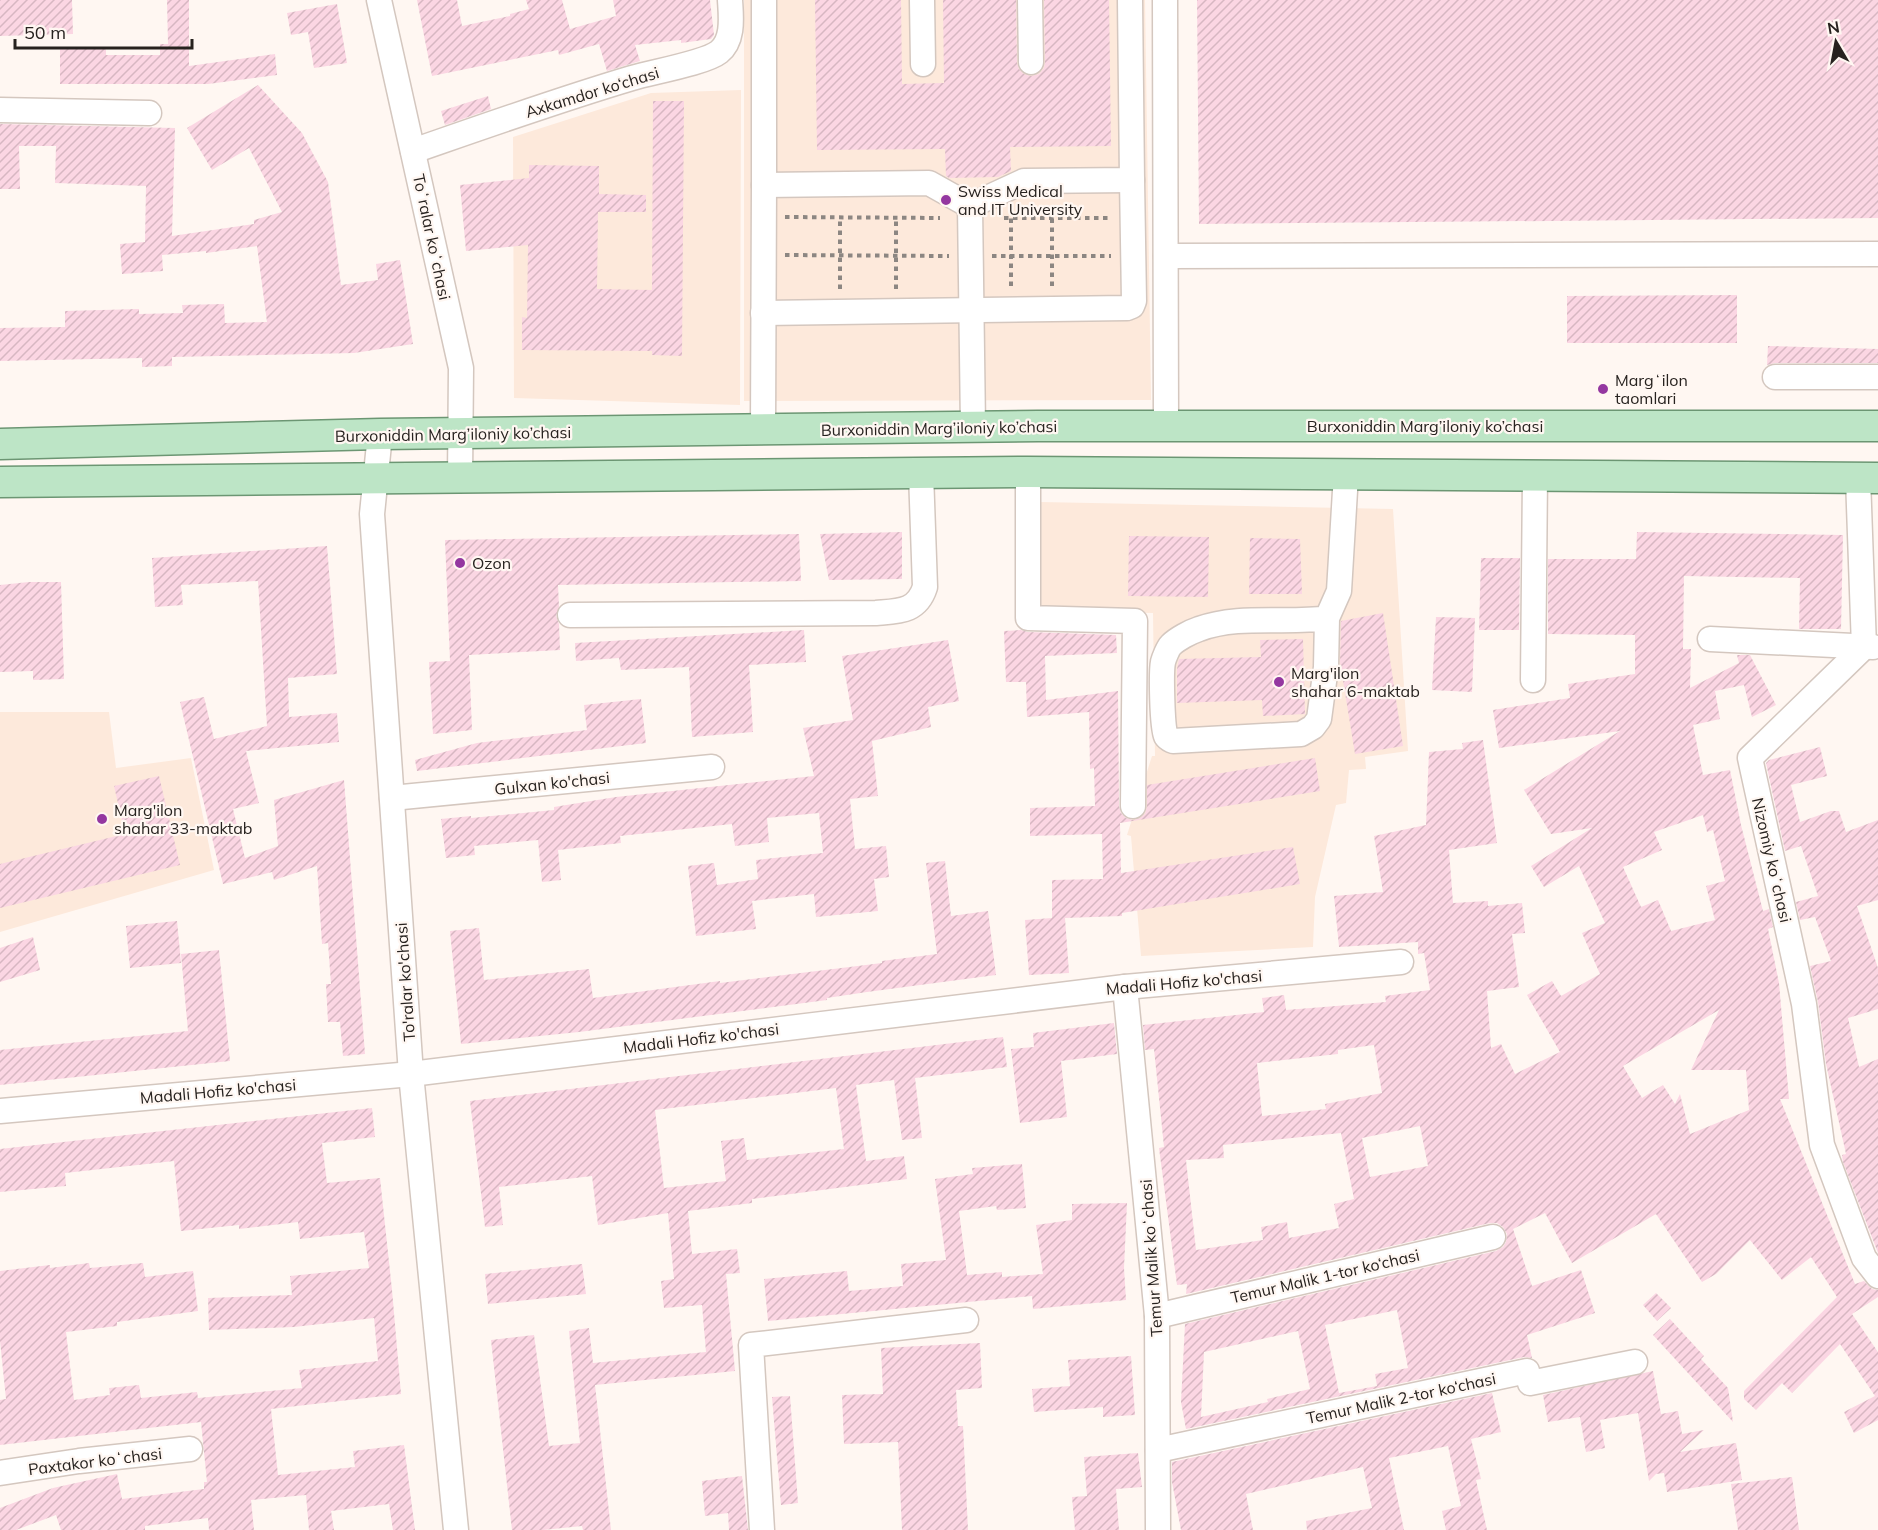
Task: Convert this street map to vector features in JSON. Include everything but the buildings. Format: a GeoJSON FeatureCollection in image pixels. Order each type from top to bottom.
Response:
{"type":"FeatureCollection","features":[{"type":"Feature","properties":{"kind":"main road","name":"Burxoniddin Marg’iloniy ko’chasi"},"geometry":{"type":"LineString","coordinates":[[0,444],[380,434],[462,435],[973,427],[1878,426]]}},
{"type":"Feature","properties":{"kind":"main road"},"geometry":{"type":"LineString","coordinates":[[0,482],[1028,472],[1868,478]]}},
{"type":"Feature","properties":{"kind":"street","name":"Toʻralar koʻchasi"},"geometry":{"type":"LineString","coordinates":[[379,0],[460,368],[462,435],[460,478]]}},
{"type":"Feature","properties":{"kind":"street","name":"Axkamdor ko‘chasi"},"geometry":{"type":"LineString","coordinates":[[413,151],[520,113],[632,78],[711,57],[726,46],[731,25],[730,0]]}},
{"type":"Feature","properties":{"kind":"street"},"geometry":{"type":"LineString","coordinates":[[763,430],[764,0]]}},
{"type":"Feature","properties":{"kind":"street"},"geometry":{"type":"LineString","coordinates":[[922,0],[923,64]]}},
{"type":"Feature","properties":{"kind":"street"},"geometry":{"type":"LineString","coordinates":[[1030,0],[1031,62]]}},
{"type":"Feature","properties":{"kind":"street"},"geometry":{"type":"LineString","coordinates":[[764,313],[1127,308],[1132,306],[1134,301],[1130,0]]}},
{"type":"Feature","properties":{"kind":"street"},"geometry":{"type":"LineString","coordinates":[[1165,0],[1166,426]]}},
{"type":"Feature","properties":{"kind":"street"},"geometry":{"type":"LineString","coordinates":[[0,110],[149,113]]}},
{"type":"Feature","properties":{"kind":"street"},"geometry":{"type":"LineString","coordinates":[[970,206],[1024,182],[1132,180]]}},
{"type":"Feature","properties":{"kind":"street"},"geometry":{"type":"LineString","coordinates":[[764,185],[929,183],[970,206]]}},
{"type":"Feature","properties":{"kind":"street"},"geometry":{"type":"LineString","coordinates":[[970,206],[973,427]]}},
{"type":"Feature","properties":{"kind":"street"},"geometry":{"type":"LineString","coordinates":[[1166,256],[1878,254]]}},
{"type":"Feature","properties":{"kind":"street"},"geometry":{"type":"LineString","coordinates":[[1775,377],[1878,377]]}},
{"type":"Feature","properties":{"kind":"street","name":"To'ralar ko'chasi"},"geometry":{"type":"LineString","coordinates":[[380,434],[372,514],[411,1074],[456,1530]]}},
{"type":"Feature","properties":{"kind":"street"},"geometry":{"type":"LineString","coordinates":[[1028,472],[1028,618],[1135,621],[1133,806]]}},
{"type":"Feature","properties":{"kind":"street"},"geometry":{"type":"LineString","coordinates":[[570,615],[876,614],[903,610],[915,604],[922,597],[925,587],[921,473]]}},
{"type":"Feature","properties":{"kind":"street"},"geometry":{"type":"LineString","coordinates":[[1327,618],[1251,621],[1211,626],[1198,630],[1170,646],[1163,661],[1163,716],[1167,738],[1173,741],[1301,734],[1313,727],[1319,719],[1326,667],[1327,618],[1340,591],[1346,474]]}},
{"type":"Feature","properties":{"kind":"street"},"geometry":{"type":"LineString","coordinates":[[1533,680],[1535,476]]}},
{"type":"Feature","properties":{"kind":"street"},"geometry":{"type":"LineString","coordinates":[[1710,639],[1871,647],[1868,478]]}},
{"type":"Feature","properties":{"kind":"street","name":"Nizomiy koʻchasi"},"geometry":{"type":"LineString","coordinates":[[1871,647],[1750,758],[1804,1004],[1822,1145],[1864,1258],[1878,1276]]}},
{"type":"Feature","properties":{"kind":"street","name":"Gulxan ko'chasi"},"geometry":{"type":"LineString","coordinates":[[392,798],[712,767]]}},
{"type":"Feature","properties":{"kind":"street","name":"Madali Hofiz ko'chasi"},"geometry":{"type":"LineString","coordinates":[[0,1111],[411,1074],[1125,987],[1401,962]]}},
{"type":"Feature","properties":{"kind":"street","name":"Temur Malik koʻchasi"},"geometry":{"type":"LineString","coordinates":[[1125,987],[1157,1316],[1158,1530]]}},
{"type":"Feature","properties":{"kind":"street","name":"Temur Malik 1-tor ko‘chasi"},"geometry":{"type":"LineString","coordinates":[[1157,1316],[1492,1237]]}},
{"type":"Feature","properties":{"kind":"street"},"geometry":{"type":"LineString","coordinates":[[762,1530],[751,1344],[966,1320]]}},
{"type":"Feature","properties":{"kind":"street","name":"Temur Malik 2-tor ko‘chasi"},"geometry":{"type":"LineString","coordinates":[[1158,1450],[1527,1371],[1530,1383],[1635,1362]]}},
{"type":"Feature","properties":{"kind":"street","name":"Paxtakor koʻchasi"},"geometry":{"type":"LineString","coordinates":[[0,1473],[79,1461],[189,1449]]}},
{"type":"Feature","properties":{"kind":"path"},"geometry":{"type":"LineString","coordinates":[[840,218],[840,312]]}},
{"type":"Feature","properties":{"kind":"path"},"geometry":{"type":"LineString","coordinates":[[896,218],[896,311]]}},
{"type":"Feature","properties":{"kind":"path"},"geometry":{"type":"LineString","coordinates":[[1011,218],[1011,310]]}},
{"type":"Feature","properties":{"kind":"path"},"geometry":{"type":"LineString","coordinates":[[1052,218],[1052,309]]}},
{"type":"Feature","properties":{"kind":"shaded area","name":"Swiss Medical and IT University"},"geometry":{"type":"Polygon","coordinates":[[[744,0],[1145,0],[1151,400],[744,401],[744,0]]]}},
{"type":"Feature","properties":{"kind":"shaded area"},"geometry":{"type":"Polygon","coordinates":[[[741,90],[740,405],[514,398],[513,137],[651,93],[741,90]]]}},
{"type":"Feature","properties":{"kind":"shaded area","name":"Marg'ilon shahar 6-maktab"},"geometry":{"type":"Polygon","coordinates":[[[1040,502],[1393,509],[1408,751],[1365,757],[1366,769],[1349,770],[1346,803],[1336,805],[1315,897],[1313,947],[1141,956],[1131,836],[1127,835],[1152,756],[1155,756],[1153,613],[1037,611],[1040,502]]]}},
{"type":"Feature","properties":{"kind":"shaded area","name":"Marg'ilon shahar 33-maktab"},"geometry":{"type":"Polygon","coordinates":[[[0,712],[109,712],[116,768],[191,758],[214,870],[0,932],[0,712]]]}},
{"type":"Feature","properties":{"kind":"place","name":"Swiss Medical and IT University"},"geometry":{"type":"Point","coordinates":[946,200]}},
{"type":"Feature","properties":{"kind":"place","name":"Margʻilon taomlari"},"geometry":{"type":"Point","coordinates":[1603,389]}},
{"type":"Feature","properties":{"kind":"place","name":"Ozon"},"geometry":{"type":"Point","coordinates":[460,563]}},
{"type":"Feature","properties":{"kind":"place","name":"Marg'ilon shahar 6-maktab"},"geometry":{"type":"Point","coordinates":[1279,682]}},
{"type":"Feature","properties":{"kind":"place","name":"Marg'ilon shahar 33-maktab"},"geometry":{"type":"Point","coordinates":[102,819]}}]}
